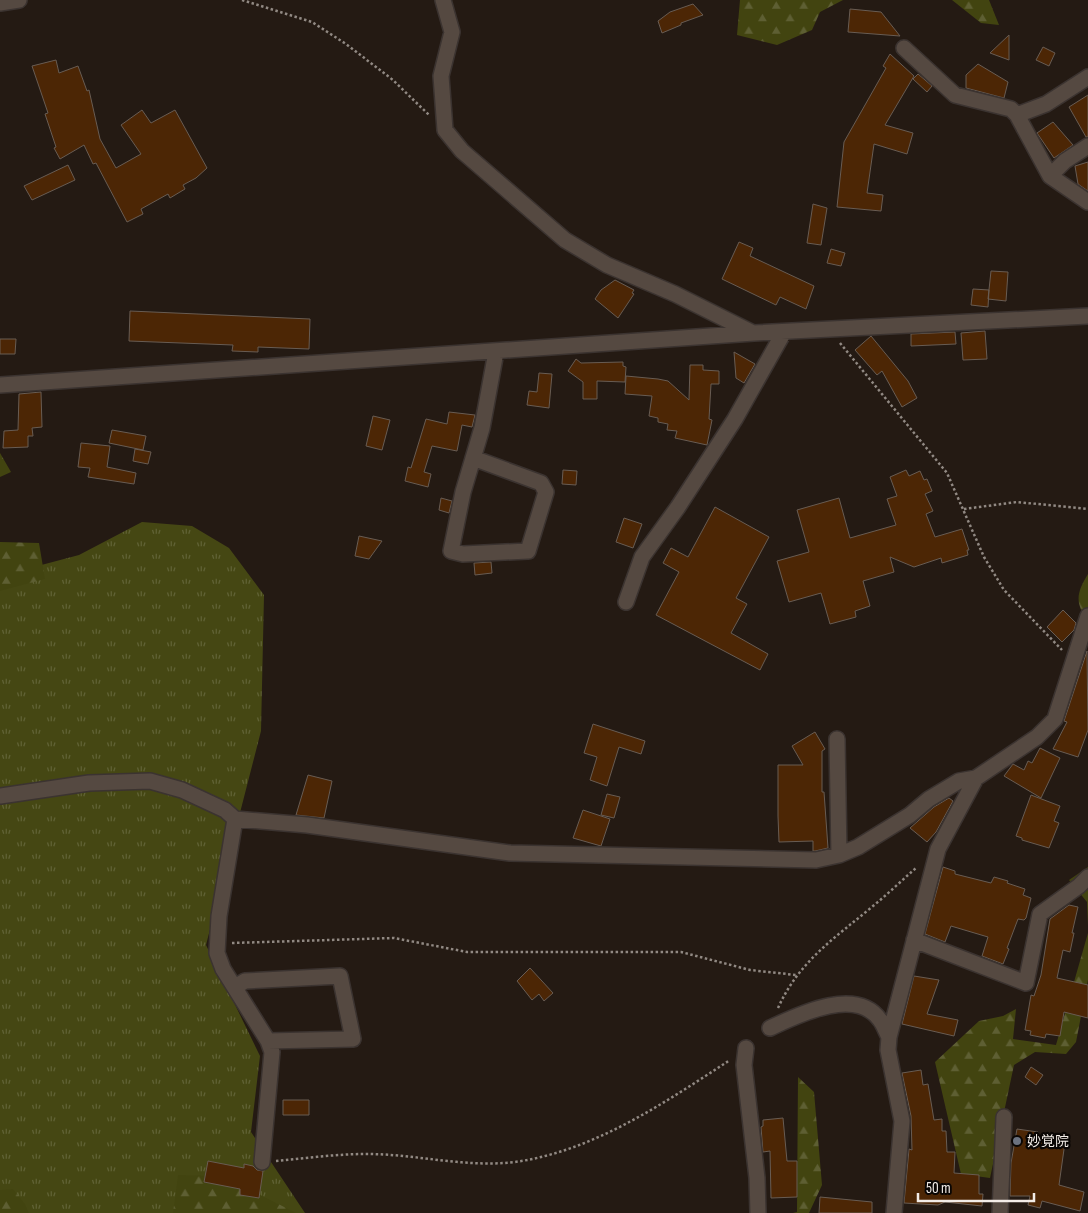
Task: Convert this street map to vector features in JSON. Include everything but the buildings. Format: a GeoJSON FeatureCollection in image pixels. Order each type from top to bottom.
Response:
{"type":"FeatureCollection","features":[{"type":"Feature","properties":{"kind":"street"},"geometry":{"type":"LineString","coordinates":[[0,3],[19,0]]}},
{"type":"Feature","properties":{"kind":"street"},"geometry":{"type":"LineString","coordinates":[[443,0],[452,32],[441,76],[445,130],[462,151],[565,240],[607,265],[676,294],[754,334]]}},
{"type":"Feature","properties":{"kind":"street"},"geometry":{"type":"LineString","coordinates":[[904,48],[955,94],[1011,109],[1018,115],[1050,176],[1088,202]]}},
{"type":"Feature","properties":{"kind":"street"},"geometry":{"type":"LineString","coordinates":[[1018,115],[1060,96],[1088,76]]}},
{"type":"Feature","properties":{"kind":"street"},"geometry":{"type":"LineString","coordinates":[[1050,176],[1065,161],[1088,146]]}},
{"type":"Feature","properties":{"kind":"street"},"geometry":{"type":"LineString","coordinates":[[0,384],[829,329],[1088,316]]}},
{"type":"Feature","properties":{"kind":"street"},"geometry":{"type":"LineString","coordinates":[[626,602],[642,557],[678,507],[735,418],[784,332]]}},
{"type":"Feature","properties":{"kind":"street"},"geometry":{"type":"LineString","coordinates":[[473,458],[541,483],[546,492],[528,551],[463,554],[451,551],[473,458],[482,428],[496,352]]}},
{"type":"Feature","properties":{"kind":"street"},"geometry":{"type":"LineString","coordinates":[[0,796],[89,783],[150,781],[182,790],[225,810],[235,819],[308,825],[510,853],[816,860],[839,855],[910,815],[929,799],[959,781],[976,778],[1037,737],[1055,719],[1087,627]]}},
{"type":"Feature","properties":{"kind":"street"},"geometry":{"type":"LineString","coordinates":[[837,739],[839,855]]}},
{"type":"Feature","properties":{"kind":"street"},"geometry":{"type":"LineString","coordinates":[[897,1213],[902,1121],[888,1050],[889,1038],[938,848],[976,778]]}},
{"type":"Feature","properties":{"kind":"street"},"geometry":{"type":"LineString","coordinates":[[235,819],[219,916],[217,953],[223,969],[268,1041],[272,1052],[262,1162]]}},
{"type":"Feature","properties":{"kind":"street"},"geometry":{"type":"LineString","coordinates":[[914,940],[1026,982],[1040,914],[1079,886],[1088,877]]}},
{"type":"Feature","properties":{"kind":"street"},"geometry":{"type":"LineString","coordinates":[[235,987],[245,981],[340,976],[353,1040],[268,1041]]}},
{"type":"Feature","properties":{"kind":"street"},"geometry":{"type":"LineString","coordinates":[[770,1028],[820,1007],[845,1004],[863,1007],[879,1019],[889,1038]]}},
{"type":"Feature","properties":{"kind":"street"},"geometry":{"type":"LineString","coordinates":[[746,1048],[744,1065],[757,1178],[758,1213]]}},
{"type":"Feature","properties":{"kind":"street"},"geometry":{"type":"LineString","coordinates":[[1000,1213],[1004,1117]]}},
{"type":"Feature","properties":{"kind":"path"},"geometry":{"type":"LineString","coordinates":[[242,0],[312,22],[346,44],[393,80],[445,130]]}},
{"type":"Feature","properties":{"kind":"path"},"geometry":{"type":"LineString","coordinates":[[829,329],[947,474],[984,557],[1004,590],[1074,661]]}},
{"type":"Feature","properties":{"kind":"path"},"geometry":{"type":"LineString","coordinates":[[964,509],[1017,502],[1088,509]]}},
{"type":"Feature","properties":{"kind":"path"},"geometry":{"type":"LineString","coordinates":[[770,1028],[785,992],[796,975],[825,944],[874,906],[916,868]]}},
{"type":"Feature","properties":{"kind":"path"},"geometry":{"type":"LineString","coordinates":[[217,943],[394,938],[467,952],[681,952],[750,970],[796,975]]}},
{"type":"Feature","properties":{"kind":"path"},"geometry":{"type":"LineString","coordinates":[[262,1162],[367,1154],[484,1164],[516,1162],[573,1148],[602,1135],[679,1093],[746,1048]]}},
{"type":"Feature","properties":{"kind":"green space"},"geometry":{"type":"Polygon","coordinates":[[[740,0],[843,0],[820,12],[812,30],[777,45],[737,35],[740,0]]]}},
{"type":"Feature","properties":{"kind":"green space"},"geometry":{"type":"Polygon","coordinates":[[[952,0],[989,0],[999,25],[981,23],[952,0]]]}},
{"type":"Feature","properties":{"kind":"green space"},"geometry":{"type":"Polygon","coordinates":[[[0,453],[11,472],[0,477],[0,453]]]}},
{"type":"Feature","properties":{"kind":"green space"},"geometry":{"type":"Polygon","coordinates":[[[142,522],[192,526],[229,548],[264,595],[261,731],[206,945],[260,1056],[251,1132],[305,1213],[0,1213],[0,576],[79,555],[142,522]]]}},
{"type":"Feature","properties":{"kind":"green space"},"geometry":{"type":"Polygon","coordinates":[[[0,542],[39,543],[45,579],[0,591],[0,542]]]}},
{"type":"Feature","properties":{"kind":"green space"},"geometry":{"type":"Polygon","coordinates":[[[1088,574],[1088,620],[1079,603],[1079,592],[1088,574]]]}},
{"type":"Feature","properties":{"kind":"green space"},"geometry":{"type":"Polygon","coordinates":[[[1088,867],[1088,925],[1087,902],[1069,880],[1088,867]]]}},
{"type":"Feature","properties":{"kind":"green space"},"geometry":{"type":"Polygon","coordinates":[[[1088,933],[1088,980],[1076,1042],[1066,1054],[1035,1052],[1014,1065],[990,1178],[961,1174],[935,1062],[979,1021],[1003,1016],[1016,1009],[1013,1039],[1056,1045],[1088,933]]]}},
{"type":"Feature","properties":{"kind":"green space"},"geometry":{"type":"Polygon","coordinates":[[[798,1077],[814,1092],[822,1185],[809,1213],[793,1213],[797,1212],[798,1077]]]}},
{"type":"Feature","properties":{"kind":"green space"},"geometry":{"type":"Polygon","coordinates":[[[178,1175],[223,1176],[296,1213],[173,1213],[178,1175]]]}},
{"type":"Feature","properties":{"kind":"green space"},"geometry":{"type":"Polygon","coordinates":[[[13,1189],[25,1204],[29,1213],[0,1213],[0,1190],[13,1189]]]}},
{"type":"Feature","properties":{"kind":"place","name":"妙覚院"},"geometry":{"type":"Point","coordinates":[1017,1141]}}]}
